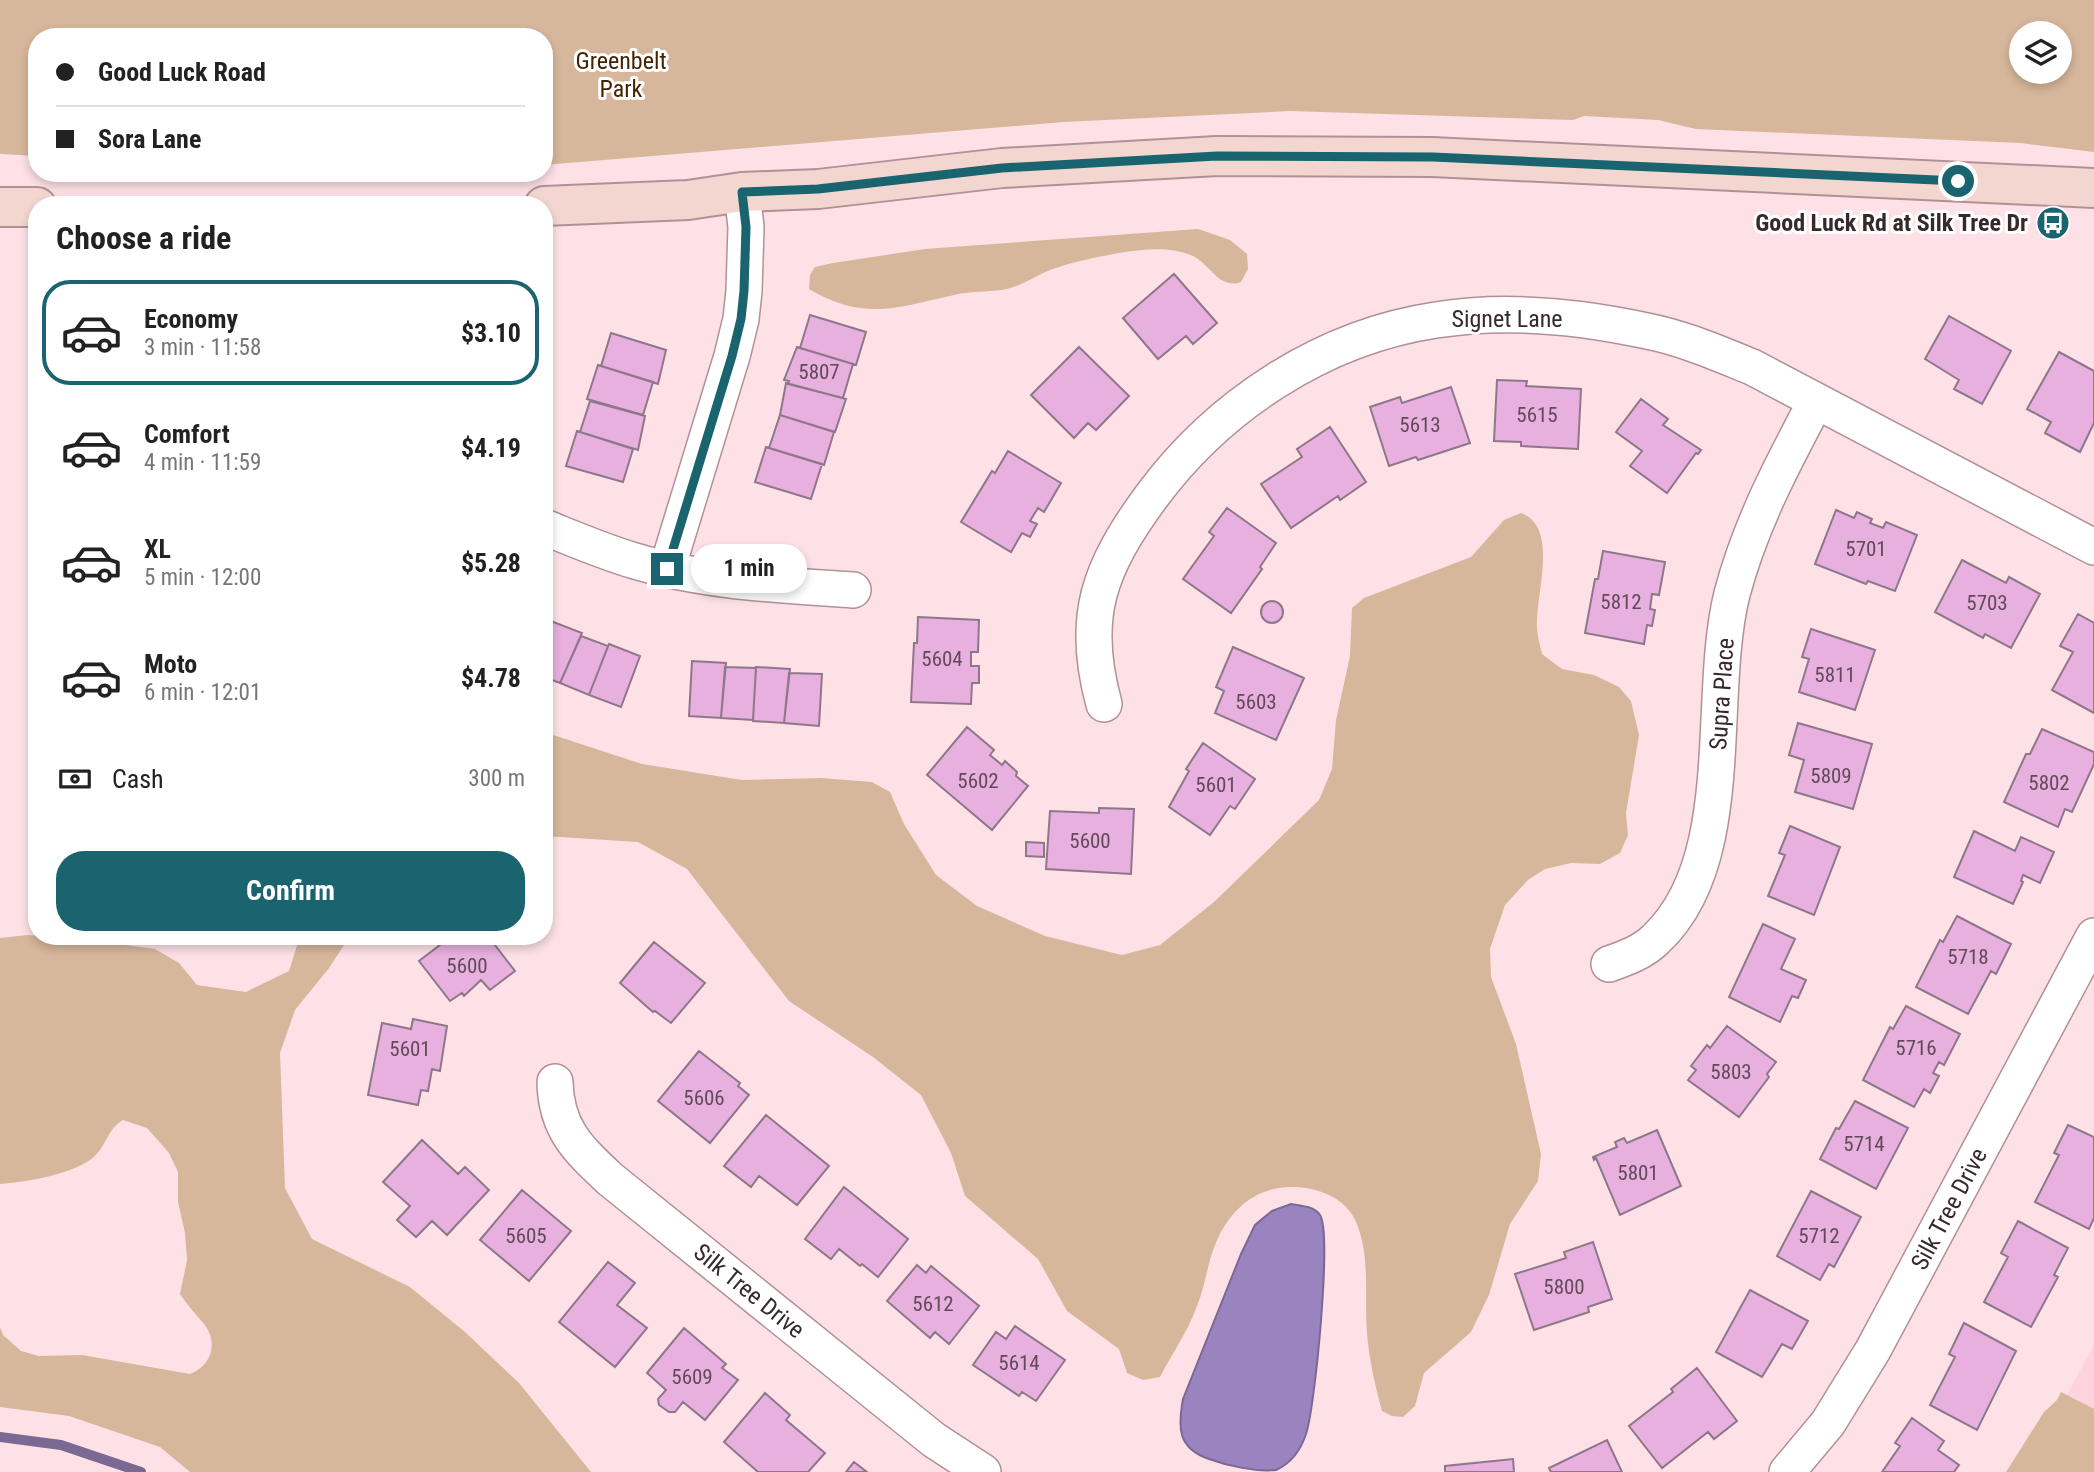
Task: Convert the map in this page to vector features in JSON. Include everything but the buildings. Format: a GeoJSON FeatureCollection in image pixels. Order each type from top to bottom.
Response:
{"type":"FeatureCollection","features":[{"type":"Feature","properties":{"kind":"main road"},"geometry":{"type":"LineString","coordinates":[[553,206],[688,201],[742,192],[818,189],[1002,168],[1217,156],[1433,157],[2094,188]]}},
{"type":"Feature","properties":{"kind":"main road"},"geometry":{"type":"LineString","coordinates":[[0,207],[28,207]]}},
{"type":"Feature","properties":{"kind":"street"},"geometry":{"type":"LineString","coordinates":[[667,569],[741,319],[746,227],[742,192]]}},
{"type":"Feature","properties":{"kind":"street","name":"Signet Lane"},"geometry":{"type":"LineString","coordinates":[[1104,704],[1096,674],[1093,642],[1095,605],[1107,566],[1129,527],[1193,446],[1228,414],[1273,382],[1333,351],[1387,330],[1435,320],[1487,315],[1540,316],[1648,331],[1693,344],[1752,367],[2094,547]]}},
{"type":"Feature","properties":{"kind":"street","name":"Supra Place"},"geometry":{"type":"LineString","coordinates":[[1609,964],[1639,952],[1656,940],[1673,920],[1696,873],[1713,804],[1724,645],[1732,597],[1745,549],[1762,504],[1816,401]]}},
{"type":"Feature","properties":{"kind":"street"},"geometry":{"type":"LineString","coordinates":[[553,530],[634,561],[667,569],[731,579],[853,590]]}},
{"type":"Feature","properties":{"kind":"street","name":"Silk Tree Drive"},"geometry":{"type":"LineString","coordinates":[[1787,1472],[1828,1423],[1868,1360],[2094,936]]}},
{"type":"Feature","properties":{"kind":"street","name":"Silk Tree Drive"},"geometry":{"type":"LineString","coordinates":[[555,1082],[555,1103],[563,1126],[580,1150],[610,1179],[934,1440],[983,1472]]}},
{"type":"Feature","properties":{"kind":"shaded area"},"geometry":{"type":"Polygon","coordinates":[[[1291,1204],[1317,1212],[1323,1229],[1321,1322],[1306,1434],[1299,1450],[1276,1470],[1251,1469],[1217,1462],[1198,1454],[1185,1443],[1180,1419],[1183,1399],[1255,1225],[1272,1211],[1291,1204]]]}},
{"type":"Feature","properties":{"kind":"shaded area"},"geometry":{"type":"Polygon","coordinates":[[[2094,1345],[2094,1472],[2025,1472],[2094,1345]]]}},
{"type":"Feature","properties":{"kind":"green space","name":"Greenbelt Park"},"geometry":{"type":"Polygon","coordinates":[[[0,0],[2094,0],[2094,152],[2020,143],[1696,129],[1658,120],[1584,116],[1573,120],[1290,111],[1064,122],[553,164],[553,28],[28,28],[28,156],[0,154],[0,0]]]}},
{"type":"Feature","properties":{"kind":"green space"},"geometry":{"type":"Polygon","coordinates":[[[1198,229],[1230,240],[1247,254],[1248,269],[1241,282],[1233,284],[1221,279],[1193,256],[1156,249],[1137,250],[1071,263],[1007,289],[964,293],[886,309],[850,306],[830,300],[809,289],[810,275],[815,267],[833,263],[925,249],[1198,229]]]}},
{"type":"Feature","properties":{"kind":"green space"},"geometry":{"type":"Polygon","coordinates":[[[1521,513],[1533,521],[1540,532],[1543,564],[1537,626],[1542,654],[1562,669],[1594,675],[1619,687],[1631,701],[1639,735],[1626,813],[1628,835],[1620,853],[1600,864],[1571,863],[1545,869],[1528,880],[1505,905],[1490,949],[1491,977],[1516,1044],[1541,1154],[1538,1181],[1510,1224],[1489,1295],[1471,1332],[1424,1373],[1415,1406],[1403,1417],[1382,1411],[1368,1343],[1364,1249],[1353,1215],[1338,1200],[1325,1193],[1294,1187],[1265,1192],[1241,1206],[1222,1230],[1193,1315],[1160,1377],[1143,1380],[1127,1373],[1119,1349],[1067,1311],[1038,1259],[965,1196],[951,1153],[921,1095],[873,1057],[789,1001],[687,869],[638,842],[553,837],[553,735],[642,764],[742,780],[821,778],[872,782],[890,792],[904,824],[936,875],[977,906],[1045,936],[1122,955],[1160,945],[1214,902],[1319,800],[1332,769],[1336,720],[1350,656],[1352,608],[1364,598],[1471,557],[1504,520],[1521,513]]]}},
{"type":"Feature","properties":{"kind":"green space"},"geometry":{"type":"Polygon","coordinates":[[[28,935],[28,945],[125,945],[155,949],[179,963],[197,985],[246,992],[289,971],[297,945],[344,945],[295,1010],[280,1053],[285,1188],[312,1239],[410,1287],[465,1332],[519,1383],[591,1472],[190,1472],[160,1447],[69,1416],[0,1407],[0,1327],[3,1335],[21,1351],[39,1356],[82,1355],[190,1374],[208,1360],[212,1346],[209,1331],[180,1294],[187,1260],[185,1233],[178,1202],[178,1172],[169,1153],[147,1128],[123,1120],[114,1128],[96,1155],[87,1162],[37,1179],[0,1184],[0,938],[28,935]]]}},
{"type":"Feature","properties":{"kind":"green space"},"geometry":{"type":"Polygon","coordinates":[[[2061,1392],[2094,1409],[2094,1472],[2006,1472],[2044,1412],[2057,1400],[2061,1392]]]}},
{"type":"Feature","properties":{"kind":"waterway"},"geometry":{"type":"LineString","coordinates":[[0,1437],[61,1445],[141,1472]]}},
{"type":"Feature","properties":{"kind":"place","name":"Good Luck Rd at Silk Tree Dr"},"geometry":{"type":"Point","coordinates":[2053,223]}},
{"type":"Feature","properties":{"kind":"route"},"geometry":{"type":"LineString","coordinates":[[667,569],[741,319],[746,227],[742,192],[818,189],[1002,168],[1217,156],[1433,157],[1958,181]]}}]}
